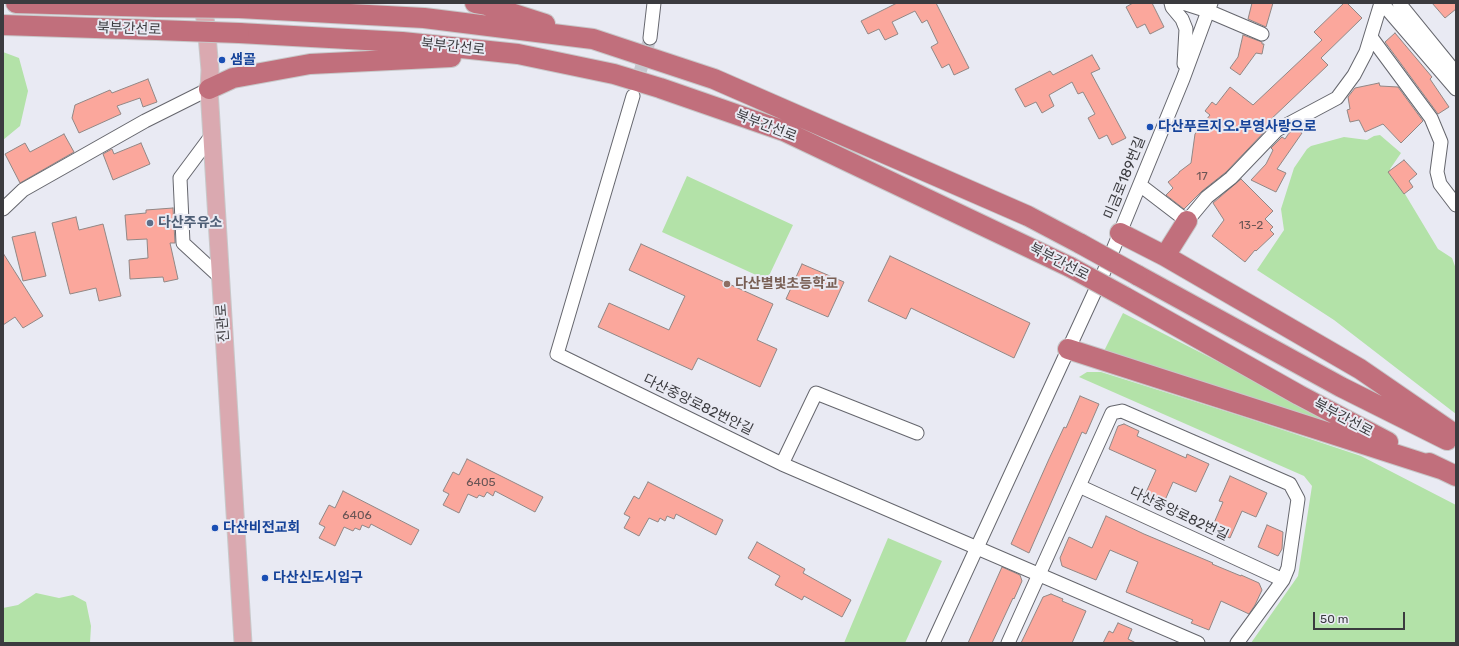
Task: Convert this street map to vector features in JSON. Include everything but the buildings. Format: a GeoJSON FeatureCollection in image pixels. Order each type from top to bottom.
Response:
{"type":"FeatureCollection","features":[{"type":"Feature","properties":{"kind":"highway","name":"북부간선로"},"geometry":{"type":"LineString","coordinates":[[16,3],[239,8],[424,18],[593,39],[714,79],[1028,216],[1341,387],[1456,445]]}},
{"type":"Feature","properties":{"kind":"highway"},"geometry":{"type":"LineString","coordinates":[[475,3],[486,5],[593,39]]}},
{"type":"Feature","properties":{"kind":"highway","name":"북부간선로"},"geometry":{"type":"LineString","coordinates":[[3,25],[239,33],[402,42],[518,54],[614,74],[660,88],[784,132],[1070,267],[1299,395],[1448,472]]}},
{"type":"Feature","properties":{"kind":"highway"},"geometry":{"type":"LineString","coordinates":[[209,89],[233,78],[310,64],[518,54]]}},
{"type":"Feature","properties":{"kind":"highway"},"geometry":{"type":"LineString","coordinates":[[1165,256],[1187,221]]}},
{"type":"Feature","properties":{"kind":"highway"},"geometry":{"type":"LineString","coordinates":[[1120,233],[1165,256],[1360,369],[1456,435]]}},
{"type":"Feature","properties":{"kind":"highway"},"geometry":{"type":"LineString","coordinates":[[1068,349],[1448,472]]}},
{"type":"Feature","properties":{"kind":"main road","name":"진관로"},"geometry":{"type":"LineString","coordinates":[[202,3],[206,24],[210,70],[209,89],[244,643]]}},
{"type":"Feature","properties":{"kind":"street"},"geometry":{"type":"LineString","coordinates":[[650,38],[654,3]]}},
{"type":"Feature","properties":{"kind":"street"},"geometry":{"type":"LineString","coordinates":[[1171,3],[1172,7],[1182,19],[1186,29],[1183,79]]}},
{"type":"Feature","properties":{"kind":"street"},"geometry":{"type":"LineString","coordinates":[[1183,3],[1210,7],[1262,34]]}},
{"type":"Feature","properties":{"kind":"street"},"geometry":{"type":"LineString","coordinates":[[1140,185],[1187,221],[1207,198],[1231,178],[1277,130],[1336,98],[1354,75],[1366,52],[1382,3]]}},
{"type":"Feature","properties":{"kind":"street"},"geometry":{"type":"LineString","coordinates":[[1382,3],[1456,89]]}},
{"type":"Feature","properties":{"kind":"street"},"geometry":{"type":"LineString","coordinates":[[1399,3],[1456,73]]}},
{"type":"Feature","properties":{"kind":"street","name":"미금로189번길"},"geometry":{"type":"LineString","coordinates":[[976,547],[1103,274],[1183,79],[1210,7]]}},
{"type":"Feature","properties":{"kind":"street"},"geometry":{"type":"LineString","coordinates":[[1371,37],[1431,118],[1441,142],[1437,172],[1440,184],[1456,205]]}},
{"type":"Feature","properties":{"kind":"street"},"geometry":{"type":"LineString","coordinates":[[3,209],[23,190],[145,121],[209,89]]}},
{"type":"Feature","properties":{"kind":"street","name":"다산중앙로82번안길"},"geometry":{"type":"LineString","coordinates":[[633,96],[557,354],[782,464],[976,547]]}},
{"type":"Feature","properties":{"kind":"street"},"geometry":{"type":"LineString","coordinates":[[212,135],[180,178],[183,244],[221,278]]}},
{"type":"Feature","properties":{"kind":"street"},"geometry":{"type":"LineString","coordinates":[[782,464],[816,393],[917,433]]}},
{"type":"Feature","properties":{"kind":"street"},"geometry":{"type":"LineString","coordinates":[[1008,643],[1112,413],[1122,411],[1290,484],[1298,499],[1288,568],[1284,580],[1237,643]]}},
{"type":"Feature","properties":{"kind":"street","name":"다산중앙로82번길"},"geometry":{"type":"LineString","coordinates":[[1079,486],[1284,580]]}},
{"type":"Feature","properties":{"kind":"street"},"geometry":{"type":"LineString","coordinates":[[933,643],[976,547],[1198,643]]}},
{"type":"Feature","properties":{"kind":"green space"},"geometry":{"type":"Polygon","coordinates":[[[3,52],[19,58],[28,91],[20,126],[3,140],[3,52]]]}},
{"type":"Feature","properties":{"kind":"green space"},"geometry":{"type":"Polygon","coordinates":[[[1380,135],[1401,153],[1390,169],[1438,249],[1452,258],[1456,269],[1456,414],[1334,320],[1257,270],[1284,230],[1281,209],[1294,168],[1307,149],[1311,146],[1344,137],[1367,140],[1374,136],[1380,135]]]}},
{"type":"Feature","properties":{"kind":"green space"},"geometry":{"type":"Polygon","coordinates":[[[687,176],[793,225],[767,280],[662,232],[687,176]]]}},
{"type":"Feature","properties":{"kind":"green space"},"geometry":{"type":"Polygon","coordinates":[[[1123,313],[1350,429],[1103,353],[1123,313]]]}},
{"type":"Feature","properties":{"kind":"green space"},"geometry":{"type":"Polygon","coordinates":[[[1087,372],[1101,372],[1361,456],[1456,505],[1456,643],[1251,643],[1298,576],[1312,486],[1304,476],[1079,377],[1087,372]]]}},
{"type":"Feature","properties":{"kind":"green space"},"geometry":{"type":"Polygon","coordinates":[[[888,538],[942,561],[905,643],[844,643],[888,538]]]}},
{"type":"Feature","properties":{"kind":"green space"},"geometry":{"type":"Polygon","coordinates":[[[36,593],[59,598],[73,595],[86,602],[91,626],[90,643],[3,643],[3,608],[18,605],[36,593]]]}},
{"type":"Feature","properties":{"kind":"tunnel"},"geometry":{"type":"LineString","coordinates":[[635,89],[650,38]]}},
{"type":"Feature","properties":{"kind":"place","name":"샘골"},"geometry":{"type":"Point","coordinates":[222,60]}},
{"type":"Feature","properties":{"kind":"place","name":"다산푸르지오.부영사랑으로"},"geometry":{"type":"Point","coordinates":[1150,127]}},
{"type":"Feature","properties":{"kind":"place","name":"다산주유소"},"geometry":{"type":"Point","coordinates":[150,223]}},
{"type":"Feature","properties":{"kind":"place","name":"다산별빛초등학교"},"geometry":{"type":"Point","coordinates":[727,284]}},
{"type":"Feature","properties":{"kind":"place","name":"다산비전교회"},"geometry":{"type":"Point","coordinates":[215,528]}},
{"type":"Feature","properties":{"kind":"place","name":"다산신도시입구"},"geometry":{"type":"Point","coordinates":[265,578]}}]}
